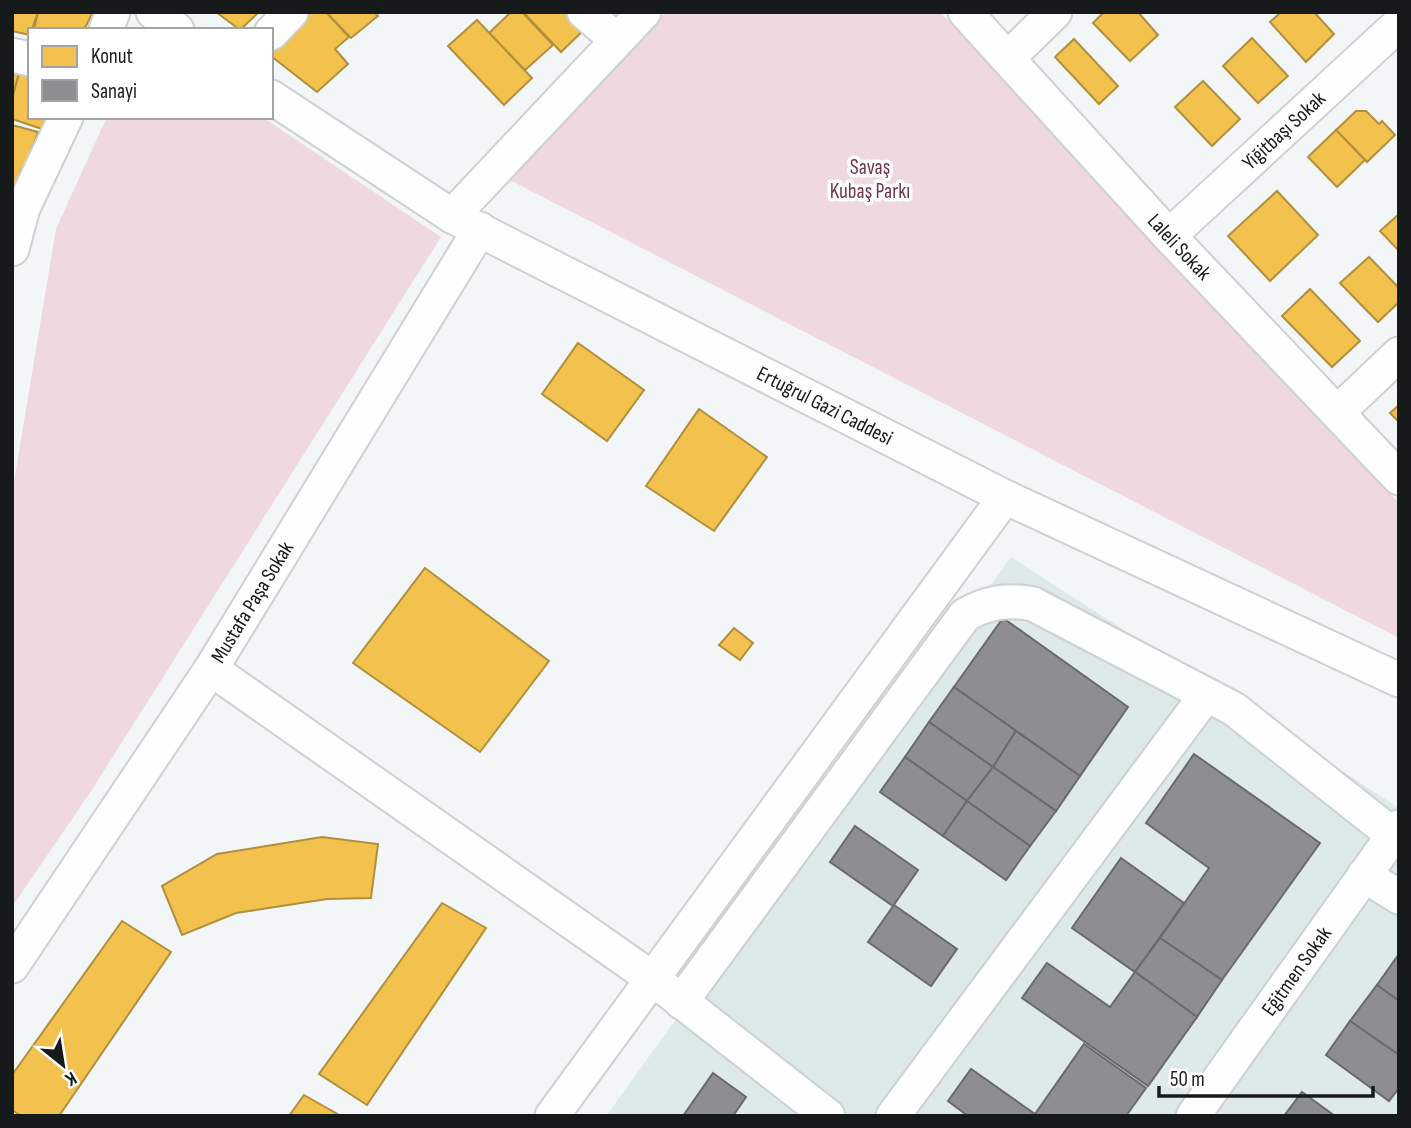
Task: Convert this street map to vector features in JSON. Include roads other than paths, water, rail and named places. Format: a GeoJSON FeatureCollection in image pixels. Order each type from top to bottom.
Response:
{"type":"FeatureCollection","features":[{"type":"Feature","properties":{"kind":"street"},"geometry":{"type":"LineString","coordinates":[[153,12],[174,28]]}},
{"type":"Feature","properties":{"kind":"street"},"geometry":{"type":"LineString","coordinates":[[273,31],[291,12]]}},
{"type":"Feature","properties":{"kind":"street"},"geometry":{"type":"LineString","coordinates":[[584,12],[617,40]]}},
{"type":"Feature","properties":{"kind":"street","name":"Mustafa Paşa Sokak"},"geometry":{"type":"LineString","coordinates":[[12,966],[211,669],[466,223],[617,40],[644,12]]}},
{"type":"Feature","properties":{"kind":"street","name":"Laleli Sokak"},"geometry":{"type":"LineString","coordinates":[[965,12],[1169,236],[1399,478]]}},
{"type":"Feature","properties":{"kind":"street"},"geometry":{"type":"LineString","coordinates":[[1008,58],[1055,12]]}},
{"type":"Feature","properties":{"kind":"street","name":"Yiğitbaşı Sokak"},"geometry":{"type":"LineString","coordinates":[[1169,236],[1399,24]]}},
{"type":"Feature","properties":{"kind":"street","name":"Ertuğrul Gazi Caddesi"},"geometry":{"type":"LineString","coordinates":[[273,98],[466,223],[1005,497],[1399,680]]}},
{"type":"Feature","properties":{"kind":"street"},"geometry":{"type":"LineString","coordinates":[[12,249],[18,206],[65,119]]}},
{"type":"Feature","properties":{"kind":"street"},"geometry":{"type":"LineString","coordinates":[[1338,412],[1399,354]]}},
{"type":"Feature","properties":{"kind":"street"},"geometry":{"type":"LineString","coordinates":[[552,1116],[1005,497]]}},
{"type":"Feature","properties":{"kind":"street"},"geometry":{"type":"LineString","coordinates":[[681,1002],[965,615],[1003,601],[1033,604],[1234,709],[1396,831]]}},
{"type":"Feature","properties":{"kind":"street"},"geometry":{"type":"LineString","coordinates":[[211,669],[653,979],[828,1116]]}},
{"type":"Feature","properties":{"kind":"street"},"geometry":{"type":"LineString","coordinates":[[893,1116],[1206,695]]}},
{"type":"Feature","properties":{"kind":"street","name":"Eğitmen Sokak"},"geometry":{"type":"LineString","coordinates":[[1194,1116],[1396,831]]}},
{"type":"Feature","properties":{"kind":"street"},"geometry":{"type":"LineString","coordinates":[[1364,875],[1399,897]]}},
{"type":"Feature","properties":{"kind":"park label","name":"Savaş Kubaş Parkı"},"geometry":{"type":"Point","coordinates":[870,179]}}]}
